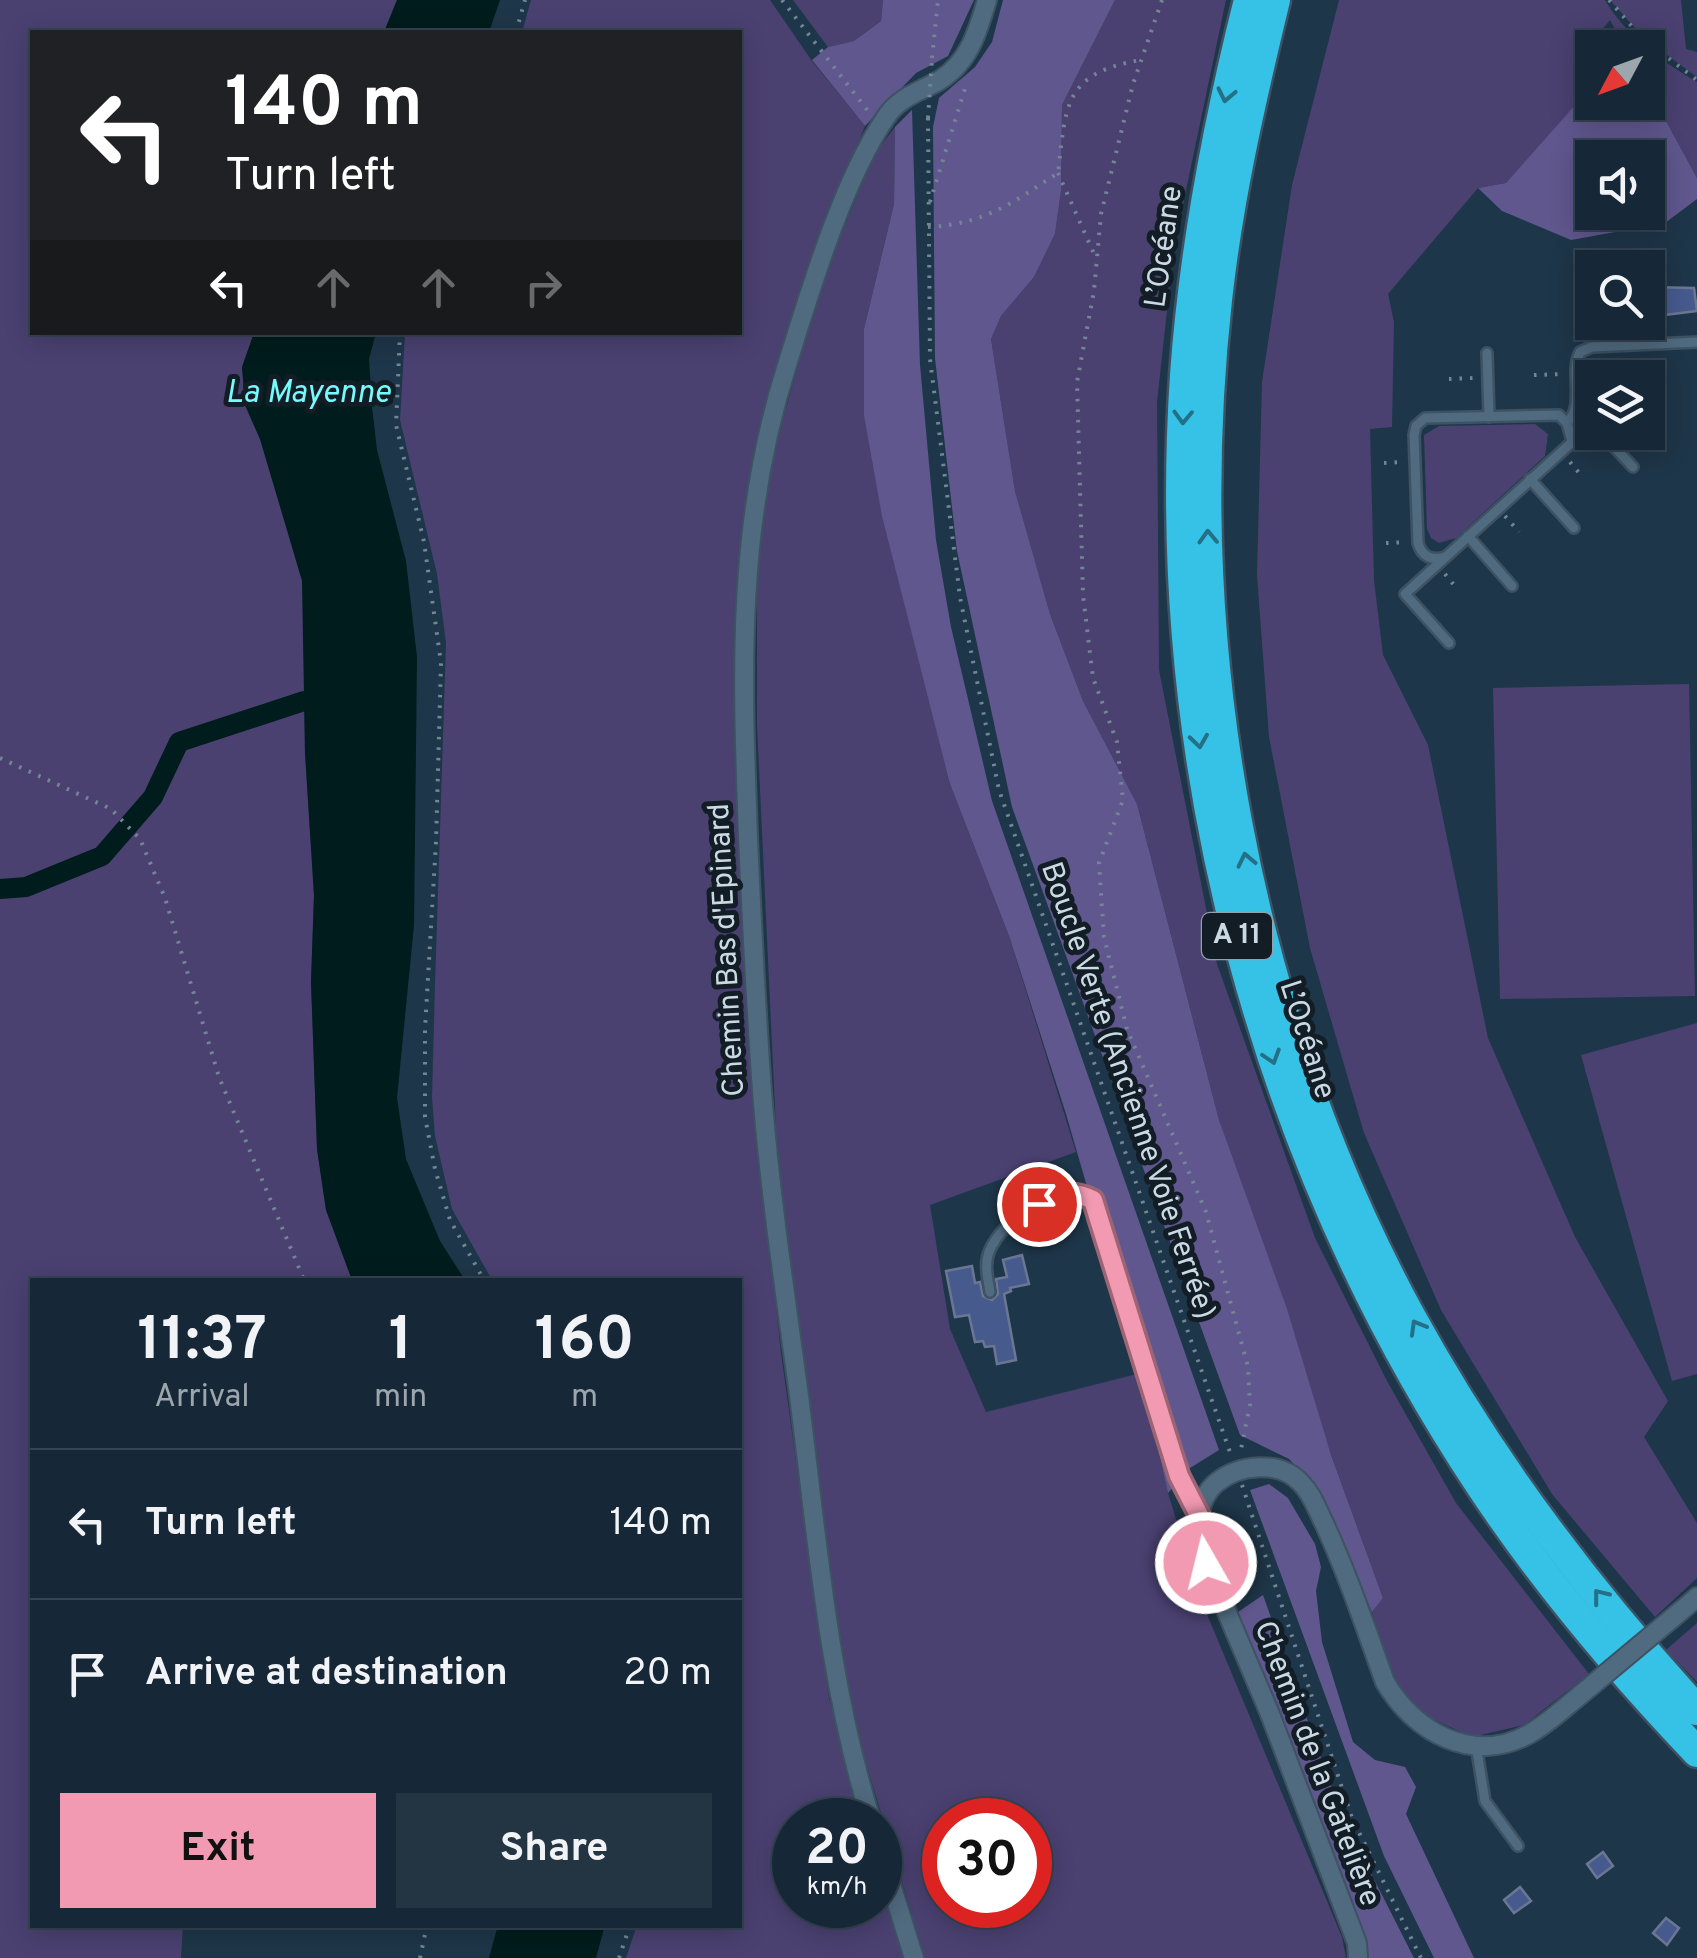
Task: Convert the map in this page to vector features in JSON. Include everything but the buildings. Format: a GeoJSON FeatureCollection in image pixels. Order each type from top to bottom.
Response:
{"type":"FeatureCollection","features":[{"type":"Feature","properties":{"kind":"highway","name":"L’Océane"},"geometry":{"type":"LineString","coordinates":[[1249,0],[1226,96],[1201,233],[1186,370],[1182,477],[1184,581],[1196,719],[1217,850],[1242,957],[1305,1149],[1408,1368],[1481,1486],[1542,1571],[1609,1654],[1697,1752]]}},
{"type":"Feature","properties":{"kind":"highway","name":"L’Océane"},"geometry":{"type":"LineString","coordinates":[[1275,0],[1227,229],[1217,299],[1208,435],[1209,576],[1218,691],[1236,812],[1258,915],[1320,1116],[1408,1312],[1470,1416],[1525,1497],[1601,1598],[1697,1710]]}},
{"type":"Feature","properties":{"kind":"street"},"geometry":{"type":"LineString","coordinates":[[962,60],[987,0]]}},
{"type":"Feature","properties":{"kind":"street","name":"Chemin Bas d'Epinard"},"geometry":{"type":"LineString","coordinates":[[865,1798],[839,1700],[828,1635],[763,1102],[752,919],[744,652],[748,545],[761,457],[786,366],[854,178],[881,126],[902,99],[940,80],[962,60]]}},
{"type":"Feature","properties":{"kind":"street"},"geometry":{"type":"LineString","coordinates":[[1199,1515],[1204,1498],[1216,1484],[1236,1472],[1266,1468],[1288,1472],[1301,1482],[1332,1541],[1385,1682],[1398,1704],[1414,1722],[1433,1733],[1476,1745],[1495,1745],[1529,1734],[1690,1603]]}},
{"type":"Feature","properties":{"kind":"street","name":"Chemin de la Gatelière"},"geometry":{"type":"LineString","coordinates":[[1199,1515],[1199,1537],[1206,1563],[1270,1714],[1356,1943],[1358,1958]]}},
{"type":"Feature","properties":{"kind":"street"},"geometry":{"type":"LineString","coordinates":[[902,1919],[914,1958]]}},
{"type":"Feature","properties":{"kind":"lane"},"geometry":{"type":"LineString","coordinates":[[1576,360],[1580,352],[1592,346],[1697,342]]}},
{"type":"Feature","properties":{"kind":"lane"},"geometry":{"type":"LineString","coordinates":[[1487,353],[1489,417]]}},
{"type":"Feature","properties":{"kind":"lane"},"geometry":{"type":"LineString","coordinates":[[1567,422],[1575,411]]}},
{"type":"Feature","properties":{"kind":"lane"},"geometry":{"type":"LineString","coordinates":[[1441,561],[1428,557],[1418,542],[1414,430],[1419,422],[1425,418],[1559,416],[1567,422],[1572,441]]}},
{"type":"Feature","properties":{"kind":"lane"},"geometry":{"type":"LineString","coordinates":[[1449,643],[1406,594],[1575,438]]}},
{"type":"Feature","properties":{"kind":"lane"},"geometry":{"type":"LineString","coordinates":[[1616,450],[1632,467]]}},
{"type":"Feature","properties":{"kind":"lane"},"geometry":{"type":"LineString","coordinates":[[1530,480],[1574,528]]}},
{"type":"Feature","properties":{"kind":"lane"},"geometry":{"type":"LineString","coordinates":[[1468,536],[1512,586]]}},
{"type":"Feature","properties":{"kind":"lane"},"geometry":{"type":"LineString","coordinates":[[990,1292],[986,1264],[990,1249],[1021,1216],[1052,1196],[1070,1192],[1093,1200],[1179,1476],[1199,1515]]}},
{"type":"Feature","properties":{"kind":"lane"},"geometry":{"type":"LineString","coordinates":[[1476,1745],[1485,1801],[1518,1846]]}},
{"type":"Feature","properties":{"kind":"path"},"geometry":{"type":"LineString","coordinates":[[517,30],[526,0]]}},
{"type":"Feature","properties":{"kind":"path"},"geometry":{"type":"LineString","coordinates":[[782,0],[881,126]]}},
{"type":"Feature","properties":{"kind":"path"},"geometry":{"type":"LineString","coordinates":[[929,206],[928,118],[938,0]]}},
{"type":"Feature","properties":{"kind":"path"},"geometry":{"type":"LineString","coordinates":[[1162,0],[1141,60],[1101,214],[1077,382],[1083,595],[1093,678],[1118,742],[1123,800],[1100,863],[1104,938],[1127,1029],[1206,1212],[1248,1368],[1250,1405],[1236,1472]]}},
{"type":"Feature","properties":{"kind":"path"},"geometry":{"type":"LineString","coordinates":[[1609,0],[1642,38],[1697,80]]}},
{"type":"Feature","properties":{"kind":"path"},"geometry":{"type":"LineString","coordinates":[[929,206],[967,88],[962,60]]}},
{"type":"Feature","properties":{"kind":"path"},"geometry":{"type":"LineString","coordinates":[[1097,259],[1058,174],[1066,110],[1075,90],[1112,65],[1141,60]]}},
{"type":"Feature","properties":{"kind":"path"},"geometry":{"type":"LineString","coordinates":[[928,226],[960,225],[1002,210],[1058,174]]}},
{"type":"Feature","properties":{"kind":"path","name":"Boucle Verte (Ancienne Voie Ferrée)"},"geometry":{"type":"LineString","coordinates":[[929,206],[930,359],[943,487],[960,598],[998,790],[1352,1818],[1421,1958]]}},
{"type":"Feature","properties":{"kind":"path"},"geometry":{"type":"LineString","coordinates":[[400,335],[396,424],[424,542],[441,663],[425,1029],[426,1117],[435,1169],[450,1220],[483,1278]]}},
{"type":"Feature","properties":{"kind":"path"},"geometry":{"type":"LineString","coordinates":[[1534,376],[1575,374]]}},
{"type":"Feature","properties":{"kind":"path"},"geometry":{"type":"LineString","coordinates":[[1450,379],[1488,378]]}},
{"type":"Feature","properties":{"kind":"path"},"geometry":{"type":"LineString","coordinates":[[1384,463],[1415,462]]}},
{"type":"Feature","properties":{"kind":"path"},"geometry":{"type":"LineString","coordinates":[[1386,543],[1418,542]]}},
{"type":"Feature","properties":{"kind":"path"},"geometry":{"type":"LineString","coordinates":[[1441,561],[1458,590]]}},
{"type":"Feature","properties":{"kind":"path"},"geometry":{"type":"LineString","coordinates":[[0,758],[111,809],[134,832],[152,862],[219,1077],[303,1278]]}},
{"type":"Feature","properties":{"kind":"path"},"geometry":{"type":"LineString","coordinates":[[420,1958],[426,1928]]}},
{"type":"Feature","properties":{"kind":"path"},"geometry":{"type":"LineString","coordinates":[[619,1958],[629,1928]]}},
{"type":"Feature","properties":{"kind":"shaded area"},"geometry":{"type":"Polygon","coordinates":[[[0,0],[397,0],[385,30],[30,30],[30,335],[253,335],[242,367],[245,405],[260,439],[303,581],[305,753],[314,895],[311,982],[317,1149],[326,1210],[351,1278],[30,1278],[30,1928],[183,1928],[181,1958],[0,1958],[0,0]]]}},
{"type":"Feature","properties":{"kind":"shaded area"},"geometry":{"type":"Polygon","coordinates":[[[531,0],[770,0],[812,61],[865,126],[793,310],[748,499],[739,572],[738,750],[751,1077],[781,1353],[829,1698],[855,1798],[772,1798],[772,1928],[894,1928],[903,1958],[626,1958],[636,1928],[742,1928],[742,1278],[491,1278],[452,1209],[435,1136],[432,1097],[446,643],[437,574],[400,420],[405,335],[742,335],[742,30],[523,30],[531,0]]]}},
{"type":"Feature","properties":{"kind":"shaded area"},"geometry":{"type":"Polygon","coordinates":[[[793,0],[883,0],[881,21],[854,41],[828,47],[793,0]]]}},
{"type":"Feature","properties":{"kind":"shaded area"},"geometry":{"type":"Polygon","coordinates":[[[883,0],[974,0],[948,56],[916,73],[865,126],[812,60],[828,47],[854,41],[881,21],[883,0]]]}},
{"type":"Feature","properties":{"kind":"shaded area"},"geometry":{"type":"Polygon","coordinates":[[[1003,0],[1115,0],[1062,105],[1061,191],[1055,234],[1034,277],[1001,316],[991,339],[1015,491],[1050,614],[1083,701],[1137,804],[1219,1120],[1383,1598],[1372,1612],[1317,1488],[1289,1459],[1240,1435],[1012,807],[957,551],[935,358],[933,127],[939,98],[975,67],[992,42],[1003,0]]]}},
{"type":"Feature","properties":{"kind":"shaded area"},"geometry":{"type":"Polygon","coordinates":[[[1115,0],[1226,0],[1174,247],[1157,402],[1159,670],[1217,964],[1315,1238],[1387,1381],[1456,1503],[1589,1674],[1524,1725],[1472,1737],[1428,1717],[1410,1703],[1384,1659],[1372,1612],[1383,1598],[1219,1120],[1137,804],[1083,701],[1050,614],[1015,491],[991,339],[1001,316],[1034,277],[1055,234],[1061,191],[1062,105],[1115,0]]]}},
{"type":"Feature","properties":{"kind":"shaded area"},"geometry":{"type":"Polygon","coordinates":[[[1339,0],[1605,0],[1628,30],[1616,30],[1610,20],[1602,30],[1575,30],[1575,108],[1506,183],[1478,188],[1388,294],[1394,322],[1392,427],[1370,429],[1374,580],[1383,655],[1428,745],[1488,1038],[1575,1237],[1668,1401],[1644,1437],[1697,1523],[1697,1578],[1655,1617],[1552,1494],[1441,1310],[1364,1133],[1310,948],[1269,737],[1257,575],[1262,382],[1292,185],[1339,0]]]}},
{"type":"Feature","properties":{"kind":"shaded area"},"geometry":{"type":"Polygon","coordinates":[[[1610,0],[1681,0],[1686,49],[1697,52],[1697,77],[1665,53],[1665,30],[1637,30],[1610,0]]]}},
{"type":"Feature","properties":{"kind":"shaded area"},"geometry":{"type":"Polygon","coordinates":[[[1665,61],[1697,82],[1697,178],[1665,119],[1665,61]]]}},
{"type":"Feature","properties":{"kind":"shaded area"},"geometry":{"type":"Polygon","coordinates":[[[1575,105],[1575,120],[1665,119],[1697,178],[1697,199],[1665,223],[1665,140],[1575,140],[1575,230],[1626,230],[1571,240],[1502,211],[1478,188],[1506,183],[1575,105]]]}},
{"type":"Feature","properties":{"kind":"shaded area"},"geometry":{"type":"Polygon","coordinates":[[[912,110],[920,365],[936,540],[951,627],[992,801],[1219,1450],[1190,1468],[1168,1493],[1141,1373],[1066,1114],[1009,936],[950,784],[882,516],[864,415],[864,329],[894,204],[895,127],[912,110]]]}},
{"type":"Feature","properties":{"kind":"shaded area"},"geometry":{"type":"Polygon","coordinates":[[[895,127],[894,204],[864,329],[950,784],[1009,936],[1076,1152],[930,1205],[950,1329],[986,1412],[1141,1373],[1168,1493],[1201,1600],[1342,1937],[1346,1958],[925,1958],[902,1882],[902,1798],[876,1798],[851,1714],[777,1151],[757,725],[757,581],[763,491],[835,250],[873,156],[895,127]]]}},
{"type":"Feature","properties":{"kind":"shaded area"},"geometry":{"type":"Polygon","coordinates":[[[1535,424],[1548,434],[1545,456],[1456,538],[1439,543],[1431,538],[1427,529],[1424,435],[1439,426],[1535,424]]]}},
{"type":"Feature","properties":{"kind":"shaded area"},"geometry":{"type":"Polygon","coordinates":[[[1689,684],[1695,996],[1500,999],[1493,688],[1689,684]]]}},
{"type":"Feature","properties":{"kind":"shaded area"},"geometry":{"type":"Polygon","coordinates":[[[1697,1023],[1697,1374],[1672,1381],[1581,1055],[1697,1023]]]}},
{"type":"Feature","properties":{"kind":"shaded area"},"geometry":{"type":"Polygon","coordinates":[[[1269,1484],[1288,1498],[1315,1544],[1321,1567],[1316,1591],[1322,1642],[1353,1742],[1375,1760],[1405,1767],[1416,1787],[1406,1814],[1474,1958],[1434,1958],[1384,1856],[1250,1490],[1269,1484]]]}},
{"type":"Feature","properties":{"kind":"shaded area"},"geometry":{"type":"Polygon","coordinates":[[[1263,1595],[1341,1814],[1414,1958],[1368,1958],[1360,1924],[1238,1612],[1263,1595]]]}},
{"type":"Feature","properties":{"kind":"shaded area"},"geometry":{"type":"Polygon","coordinates":[[[1697,1623],[1697,1682],[1666,1650],[1697,1623]]]}},
{"type":"Feature","properties":{"kind":"water"},"geometry":{"type":"Polygon","coordinates":[[[397,0],[500,0],[490,30],[385,30],[397,0]]]}},
{"type":"Feature","properties":{"kind":"water","name":"La Mayenne"},"geometry":{"type":"Polygon","coordinates":[[[253,335],[375,335],[369,359],[377,450],[406,561],[417,657],[414,925],[397,1098],[406,1159],[440,1241],[464,1278],[351,1278],[326,1210],[317,1149],[311,982],[314,895],[305,753],[302,581],[260,439],[245,405],[242,367],[253,335]]]}},
{"type":"Feature","properties":{"kind":"water"},"geometry":{"type":"Polygon","coordinates":[[[497,1928],[604,1928],[596,1958],[489,1958],[497,1928]]]}},
{"type":"Feature","properties":{"kind":"waterway"},"geometry":{"type":"LineString","coordinates":[[0,889],[26,887],[102,856],[153,797],[179,742],[304,701]]}},
{"type":"Feature","properties":{"kind":"route"},"geometry":{"type":"LineString","coordinates":[[1039,1204],[1070,1192],[1093,1200],[1179,1476],[1199,1515],[1199,1537],[1206,1563]]}}]}
